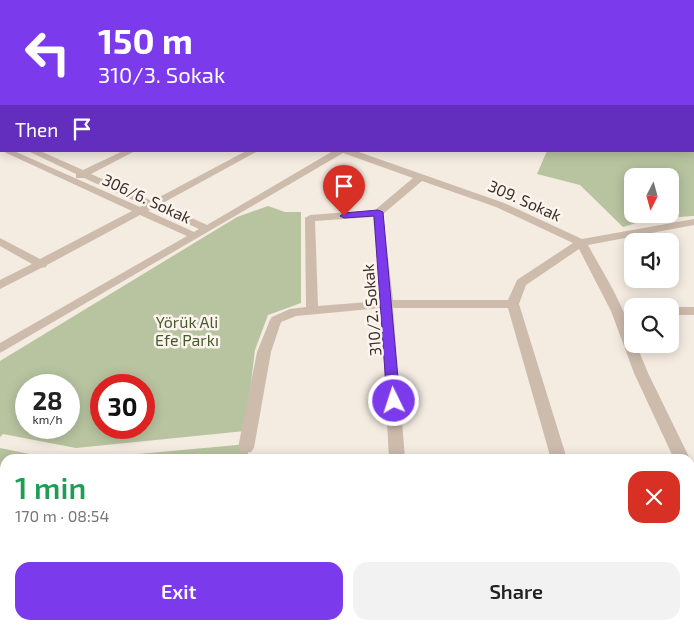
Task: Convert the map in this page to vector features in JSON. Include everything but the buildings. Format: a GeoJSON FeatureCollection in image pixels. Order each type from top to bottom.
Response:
{"type":"FeatureCollection","features":[{"type":"Feature","properties":{"kind":"street","name":"306/6. Sokak"},"geometry":{"type":"LineString","coordinates":[[8,152],[195,236],[208,229]]}},
{"type":"Feature","properties":{"kind":"street","name":"306/6. Sokak"},"geometry":{"type":"LineString","coordinates":[[34,152],[208,229]]}},
{"type":"Feature","properties":{"kind":"street"},"geometry":{"type":"LineString","coordinates":[[70,180],[129,152]]}},
{"type":"Feature","properties":{"kind":"street"},"geometry":{"type":"LineString","coordinates":[[0,285],[42,265],[252,152]]}},
{"type":"Feature","properties":{"kind":"street"},"geometry":{"type":"LineString","coordinates":[[208,229],[338,152]]}},
{"type":"Feature","properties":{"kind":"street","name":"309. Sokak"},"geometry":{"type":"LineString","coordinates":[[349,152],[500,205],[581,243]]}},
{"type":"Feature","properties":{"kind":"street"},"geometry":{"type":"LineString","coordinates":[[312,311],[310,218],[378,212],[420,177]]}},
{"type":"Feature","properties":{"kind":"street","name":"310/2. Sokak"},"geometry":{"type":"LineString","coordinates":[[378,212],[387,304],[397,454]]}},
{"type":"Feature","properties":{"kind":"street"},"geometry":{"type":"LineString","coordinates":[[558,454],[513,304],[521,283],[581,243],[693,224]]}},
{"type":"Feature","properties":{"kind":"street"},"geometry":{"type":"LineString","coordinates":[[0,349],[195,236]]}},
{"type":"Feature","properties":{"kind":"street"},"geometry":{"type":"LineString","coordinates":[[0,241],[42,265]]}},
{"type":"Feature","properties":{"kind":"street"},"geometry":{"type":"LineString","coordinates":[[581,243],[617,311],[641,373],[680,454]]}},
{"type":"Feature","properties":{"kind":"street"},"geometry":{"type":"LineString","coordinates":[[246,448],[264,352],[276,320],[294,312],[387,304],[513,304]]}},
{"type":"Feature","properties":{"kind":"street"},"geometry":{"type":"LineString","coordinates":[[679,311],[694,311]]}},
{"type":"Feature","properties":{"kind":"green space"},"geometry":{"type":"Polygon","coordinates":[[[547,152],[694,152],[694,216],[679,217],[679,168],[624,168],[624,223],[636,223],[623,227],[580,185],[537,174],[547,152]]]}},
{"type":"Feature","properties":{"kind":"green space","name":"Yörük Ali Efe Parkı"},"geometry":{"type":"Polygon","coordinates":[[[268,206],[285,212],[301,212],[301,303],[268,315],[255,350],[245,431],[76,448],[29,439],[80,439],[80,374],[15,374],[15,436],[3,434],[0,437],[0,361],[237,217],[268,206]]]}},
{"type":"Feature","properties":{"kind":"green space"},"geometry":{"type":"Polygon","coordinates":[[[248,444],[248,454],[139,454],[248,444]]]}},
{"type":"Feature","properties":{"kind":"green space"},"geometry":{"type":"Polygon","coordinates":[[[0,448],[29,454],[0,454],[0,448]]]}},
{"type":"Feature","properties":{"kind":"route"},"geometry":{"type":"LineString","coordinates":[[344,216],[378,212],[394,401]]}}]}
